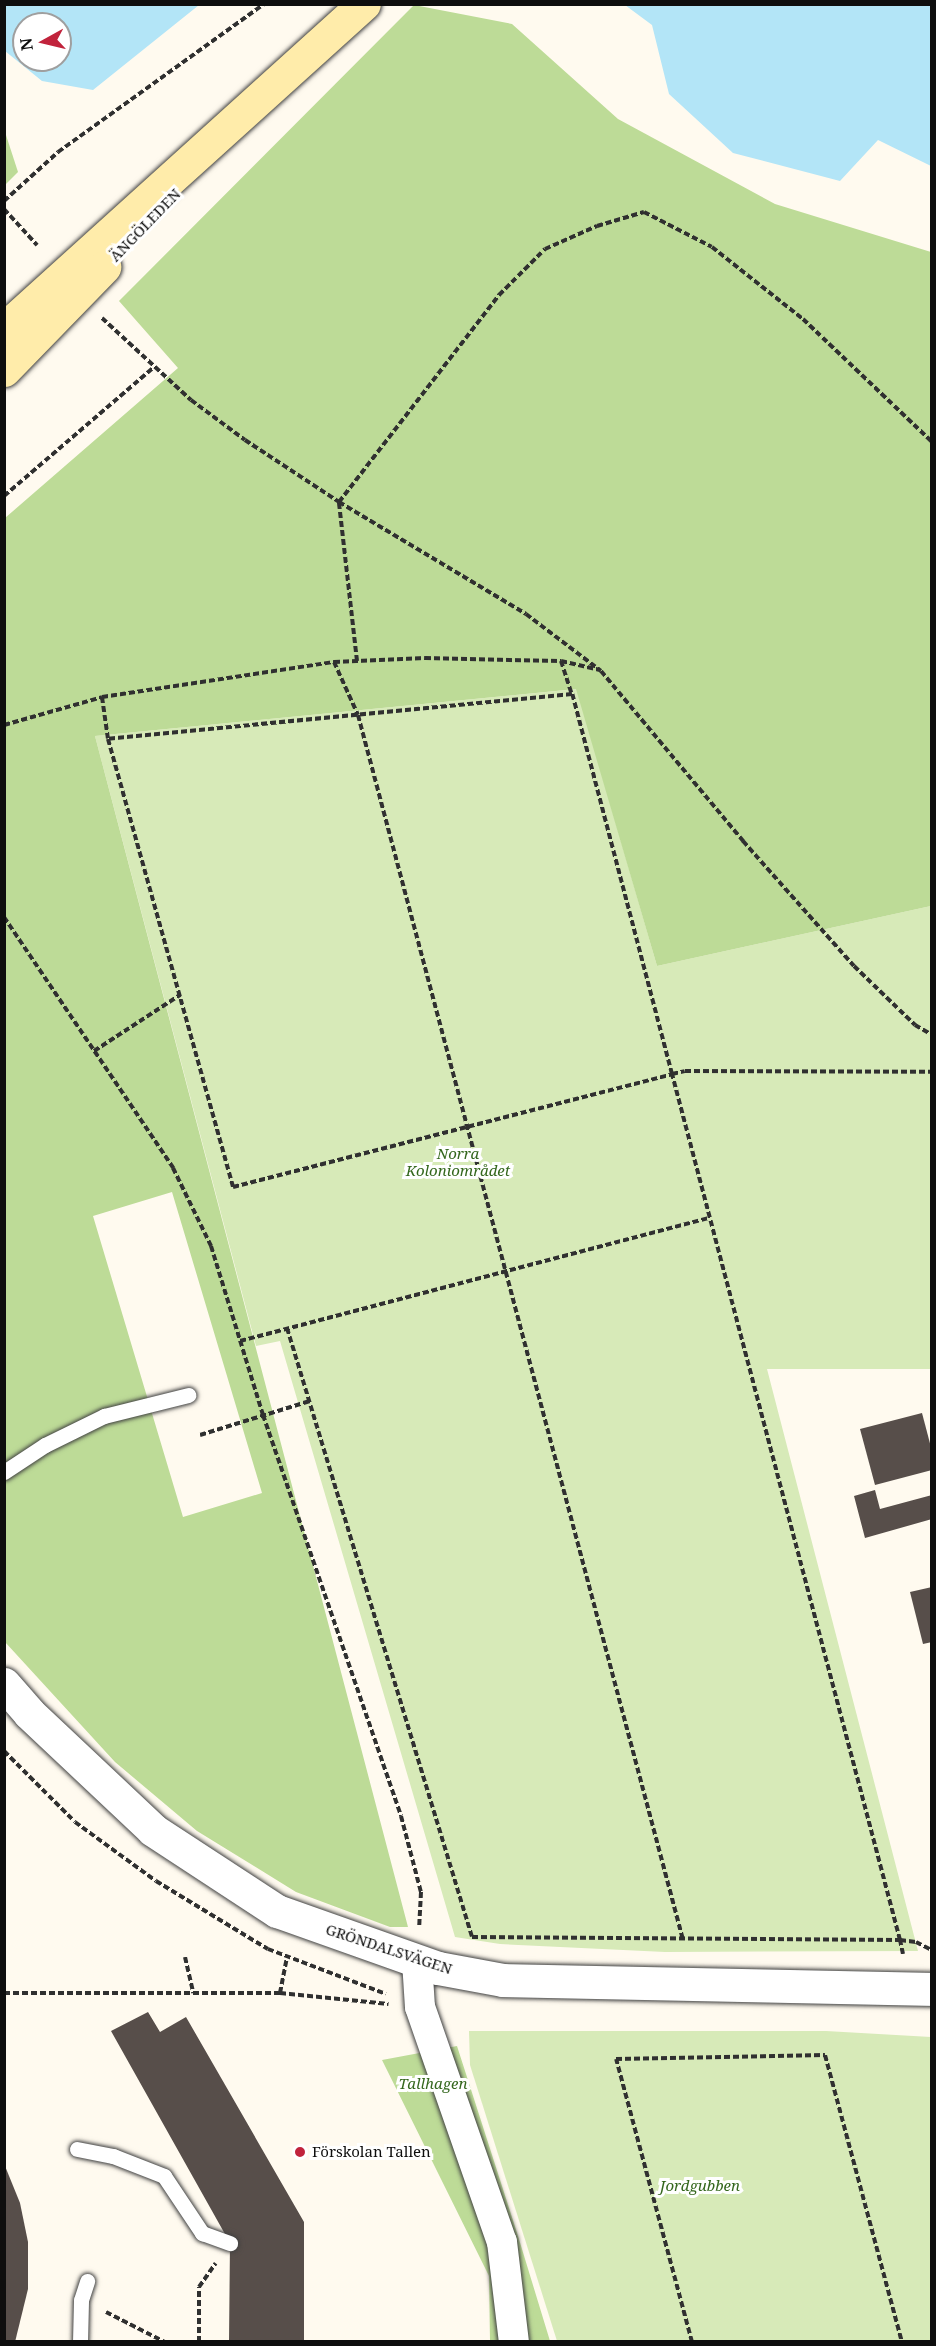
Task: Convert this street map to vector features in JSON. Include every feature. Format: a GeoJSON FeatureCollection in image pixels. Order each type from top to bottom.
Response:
{"type":"FeatureCollection","features":[{"type":"Feature","properties":{"kind":"main road","name":"ÄNGÖLEDEN"},"geometry":{"type":"LineString","coordinates":[[4,370],[285,80],[364,4]]}},
{"type":"Feature","properties":{"kind":"main road","name":"ÄNGÖLEDEN"},"geometry":{"type":"LineString","coordinates":[[4,329],[285,80]]}},
{"type":"Feature","properties":{"kind":"street","name":"GRÖNDALSVÄGEN"},"geometry":{"type":"LineString","coordinates":[[4,1684],[29,1713],[153,1830],[277,1911],[417,1961],[503,1980],[932,1989]]}},
{"type":"Feature","properties":{"kind":"street"},"geometry":{"type":"LineString","coordinates":[[417,1961],[420,2007],[502,2242],[514,2342]]}},
{"type":"Feature","properties":{"kind":"lane"},"geometry":{"type":"LineString","coordinates":[[4,1472],[45,1445],[104,1416],[188,1395]]}},
{"type":"Feature","properties":{"kind":"lane"},"geometry":{"type":"LineString","coordinates":[[77,2149],[113,2156],[164,2176],[202,2233],[230,2243]]}},
{"type":"Feature","properties":{"kind":"lane"},"geometry":{"type":"LineString","coordinates":[[80,2342],[81,2300],[87,2281]]}},
{"type":"Feature","properties":{"kind":"path"},"geometry":{"type":"LineString","coordinates":[[4,201],[58,152],[264,4]]}},
{"type":"Feature","properties":{"kind":"path"},"geometry":{"type":"LineString","coordinates":[[4,209],[37,245]]}},
{"type":"Feature","properties":{"kind":"path"},"geometry":{"type":"LineString","coordinates":[[357,662],[339,502],[499,295],[545,249],[597,226],[644,212],[712,247],[804,319],[932,442]]}},
{"type":"Feature","properties":{"kind":"path"},"geometry":{"type":"LineString","coordinates":[[97,314],[153,368],[191,400],[339,502],[526,614],[601,671],[743,841],[854,966],[915,1025],[932,1035]]}},
{"type":"Feature","properties":{"kind":"path"},"geometry":{"type":"LineString","coordinates":[[4,496],[153,368]]}},
{"type":"Feature","properties":{"kind":"path"},"geometry":{"type":"LineString","coordinates":[[4,725],[102,697],[334,662],[425,658],[561,662],[601,671]]}},
{"type":"Feature","properties":{"kind":"path"},"geometry":{"type":"LineString","coordinates":[[334,662],[358,715],[683,1940]]}},
{"type":"Feature","properties":{"kind":"path"},"geometry":{"type":"LineString","coordinates":[[561,662],[572,694],[900,1940]]}},
{"type":"Feature","properties":{"kind":"path"},"geometry":{"type":"LineString","coordinates":[[108,739],[572,694]]}},
{"type":"Feature","properties":{"kind":"path"},"geometry":{"type":"LineString","coordinates":[[102,697],[108,739],[233,1187],[672,1074],[700,1069],[932,1072]]}},
{"type":"Feature","properties":{"kind":"path"},"geometry":{"type":"LineString","coordinates":[[4,917],[173,1168],[211,1246],[263,1415],[401,1816],[420,1892],[417,1961]]}},
{"type":"Feature","properties":{"kind":"path"},"geometry":{"type":"LineString","coordinates":[[94,1051],[180,995]]}},
{"type":"Feature","properties":{"kind":"path"},"geometry":{"type":"LineString","coordinates":[[240,1341],[710,1217]]}},
{"type":"Feature","properties":{"kind":"path"},"geometry":{"type":"LineString","coordinates":[[287,1328],[472,1937],[900,1940],[916,1941],[932,1950]]}},
{"type":"Feature","properties":{"kind":"path"},"geometry":{"type":"LineString","coordinates":[[200,1435],[310,1401]]}},
{"type":"Feature","properties":{"kind":"path"},"geometry":{"type":"LineString","coordinates":[[280,1993],[287,1956]]}},
{"type":"Feature","properties":{"kind":"path"},"geometry":{"type":"LineString","coordinates":[[185,1957],[192,1993]]}},
{"type":"Feature","properties":{"kind":"path"},"geometry":{"type":"LineString","coordinates":[[4,1993],[280,1993],[420,2007]]}},
{"type":"Feature","properties":{"kind":"path"},"geometry":{"type":"LineString","coordinates":[[692,2342],[616,2059],[825,2055],[902,2342]]}},
{"type":"Feature","properties":{"kind":"path"},"geometry":{"type":"LineString","coordinates":[[199,2342],[199,2287],[230,2243]]}},
{"type":"Feature","properties":{"kind":"path"},"geometry":{"type":"LineString","coordinates":[[81,2300],[165,2342]]}},
{"type":"Feature","properties":{"kind":"green space"},"geometry":{"type":"Polygon","coordinates":[[[414,5],[512,24],[618,119],[775,204],[931,252],[931,906],[657,966],[576,689],[95,736],[408,1927],[390,1927],[296,1892],[197,1831],[115,1762],[5,1642],[5,518],[178,368],[119,301],[414,5]],[[172,1192],[93,1216],[183,1517],[262,1493],[172,1192]]]}},
{"type":"Feature","properties":{"kind":"green space"},"geometry":{"type":"Polygon","coordinates":[[[4,132],[18,172],[5,185],[4,132]]]}},
{"type":"Feature","properties":{"kind":"green space","name":"Norra Koloniområdet"},"geometry":{"type":"Polygon","coordinates":[[[577,689],[657,966],[931,906],[931,1369],[767,1369],[918,1951],[665,1952],[500,1944],[455,1937],[280,1341],[256,1346],[95,736],[577,689]]]}},
{"type":"Feature","properties":{"kind":"green space","name":"Jordgubben"},"geometry":{"type":"Polygon","coordinates":[[[469,2031],[826,2031],[931,2037],[931,2341],[557,2341],[470,2065],[469,2031]]]}},
{"type":"Feature","properties":{"kind":"green space","name":"Tallhagen"},"geometry":{"type":"Polygon","coordinates":[[[457,2046],[550,2341],[490,2341],[489,2276],[382,2060],[457,2046]]]}},
{"type":"Feature","properties":{"kind":"water"},"geometry":{"type":"Polygon","coordinates":[[[5,4],[199,5],[93,90],[42,81],[31,72],[72,72],[72,12],[12,12],[12,57],[5,51],[5,4]]]}},
{"type":"Feature","properties":{"kind":"water"},"geometry":{"type":"Polygon","coordinates":[[[625,5],[931,5],[931,166],[878,140],[840,181],[733,153],[669,94],[652,25],[625,5]]]}},
{"type":"Feature","properties":{"kind":"building"},"geometry":{"type":"Polygon","coordinates":[[[922,1413],[932,1451],[932,1470],[875,1485],[860,1429],[922,1413]]]}},
{"type":"Feature","properties":{"kind":"building"},"geometry":{"type":"Polygon","coordinates":[[[875,1490],[880,1509],[932,1495],[932,1519],[865,1538],[854,1496],[875,1490]]]}},
{"type":"Feature","properties":{"kind":"building"},"geometry":{"type":"Polygon","coordinates":[[[932,1587],[932,1642],[923,1644],[910,1592],[932,1587]]]}},
{"type":"Feature","properties":{"kind":"building"},"geometry":{"type":"Polygon","coordinates":[[[148,2012],[160,2032],[186,2017],[304,2222],[304,2342],[229,2342],[230,2243],[111,2031],[148,2012]]]}},
{"type":"Feature","properties":{"kind":"building"},"geometry":{"type":"Polygon","coordinates":[[[5,2166],[20,2203],[28,2242],[28,2289],[15,2342],[5,2342],[5,2166]]]}},
{"type":"Feature","properties":{"kind":"place","name":"Förskolan Tallen"},"geometry":{"type":"Point","coordinates":[300,2152]}}]}
